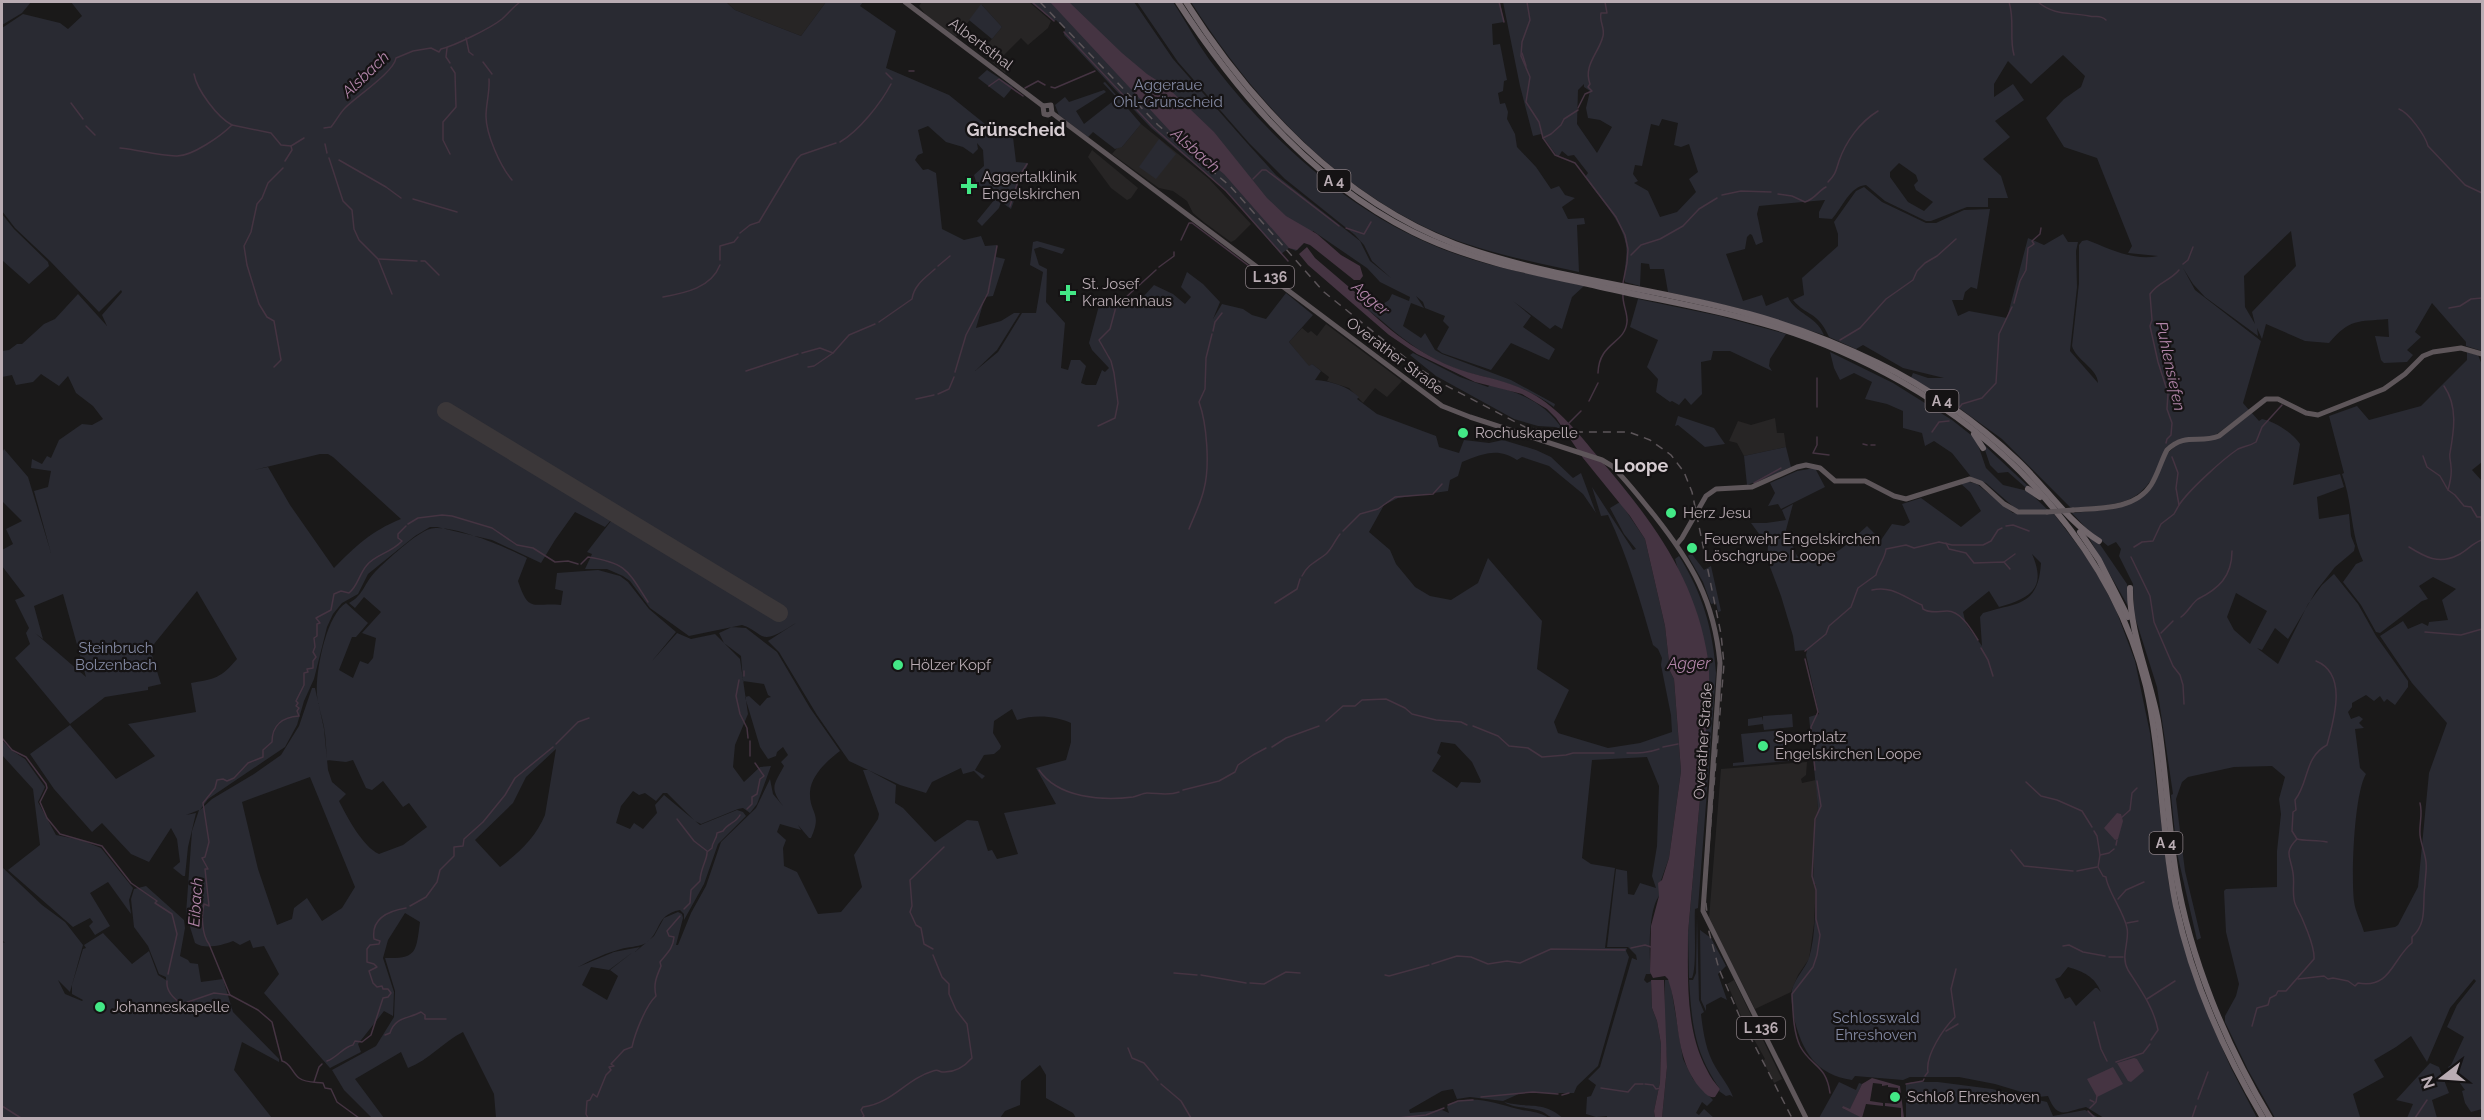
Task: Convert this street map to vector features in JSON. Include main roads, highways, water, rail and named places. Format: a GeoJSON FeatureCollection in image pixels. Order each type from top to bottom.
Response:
{"type":"FeatureCollection","features":[{"type":"Feature","properties":{"kind":"highway","name":"A 4"},"geometry":{"type":"LineString","coordinates":[[1178,2],[1229,73],[1265,115],[1336,183],[1380,213],[1430,240],[1474,256],[1748,314],[1795,331],[1899,374],[1969,420],[2016,459],[2061,507],[2099,560],[2138,639],[2158,723],[2176,874],[2184,910],[2209,992],[2225,1030],[2270,1119]]}},
{"type":"Feature","properties":{"kind":"highway","name":"A 4"},"geometry":{"type":"LineString","coordinates":[[1186,2],[1237,72],[1272,114],[1305,147],[1365,196],[1413,225],[1449,241],[1551,273]]}},
{"type":"Feature","properties":{"kind":"highway","name":"A 4"},"geometry":{"type":"LineString","coordinates":[[1858,357],[1912,388],[1972,431],[2032,484],[2083,546],[2101,575],[2126,624],[2145,686],[2152,724],[2170,874],[2177,911],[2189,952],[2215,1023],[2263,1119]]}},
{"type":"Feature","properties":{"kind":"highway"},"geometry":{"type":"LineString","coordinates":[[1972,431],[1983,448]]}},
{"type":"Feature","properties":{"kind":"highway"},"geometry":{"type":"LineString","coordinates":[[2028,489],[2046,500]]}},
{"type":"Feature","properties":{"kind":"highway"},"geometry":{"type":"LineString","coordinates":[[2061,507],[2084,532],[2098,541]]}},
{"type":"Feature","properties":{"kind":"highway"},"geometry":{"type":"LineString","coordinates":[[2130,588],[2129,609],[2138,639]]}},
{"type":"Feature","properties":{"kind":"main road","name":"Albertsthal"},"geometry":{"type":"LineString","coordinates":[[905,2],[1043,106],[1051,105],[1052,113]]}},
{"type":"Feature","properties":{"kind":"main road","name":"Overather Straße"},"geometry":{"type":"LineString","coordinates":[[1052,113],[1442,406],[1602,460],[1612,466],[1677,544],[1700,582],[1709,603],[1718,641],[1719,691],[1702,902],[1707,921],[1806,1119]]}},
{"type":"Feature","properties":{"kind":"main road"},"geometry":{"type":"LineString","coordinates":[[1677,544],[1711,492],[1722,488],[1752,487],[1806,465],[1820,468],[1835,481],[1865,481],[1893,496],[1906,499],[1970,479],[1981,483],[2004,504],[2018,512],[2112,507],[2133,501],[2151,486],[2171,446],[2187,438],[2219,436],[2266,399],[2278,399],[2310,415],[2318,415],[2384,389],[2405,374],[2423,356],[2433,352],[2461,348],[2482,354]]}},
{"type":"Feature","properties":{"kind":"water"},"geometry":{"type":"Polygon","coordinates":[[[1050,2],[1069,2],[1122,53],[1167,87],[1214,132],[1267,198],[1286,216],[1317,234],[1341,255],[1360,266],[1363,276],[1360,280],[1354,280],[1310,245],[1304,243],[1297,250],[1289,248],[1224,174],[1170,131],[1050,2]]]}},
{"type":"Feature","properties":{"kind":"water","name":"Agger"},"geometry":{"type":"Polygon","coordinates":[[[1307,247],[1315,258],[1356,293],[1357,288],[1360,288],[1361,303],[1410,344],[1452,367],[1523,389],[1560,414],[1636,504],[1653,527],[1682,576],[1702,630],[1709,665],[1708,709],[1688,933],[1688,968],[1691,1021],[1708,1073],[1720,1089],[1715,1097],[1708,1096],[1700,1088],[1685,1063],[1668,979],[1665,976],[1653,978],[1650,972],[1651,926],[1659,896],[1658,883],[1662,880],[1669,858],[1681,771],[1674,679],[1670,671],[1665,626],[1645,539],[1630,516],[1547,409],[1522,394],[1475,382],[1417,354],[1389,335],[1308,265],[1299,254],[1307,247]]]}},
{"type":"Feature","properties":{"kind":"water"},"geometry":{"type":"Polygon","coordinates":[[[2117,813],[2121,814],[2123,821],[2118,839],[2115,840],[2104,828],[2117,813]]]}},
{"type":"Feature","properties":{"kind":"water"},"geometry":{"type":"Polygon","coordinates":[[[1651,980],[1664,980],[1667,1067],[1662,1118],[1655,1118],[1654,1111],[1660,1082],[1661,1044],[1652,1008],[1651,980]]]}},
{"type":"Feature","properties":{"kind":"water"},"geometry":{"type":"Polygon","coordinates":[[[2134,1058],[2144,1071],[2131,1082],[2128,1081],[2117,1063],[2134,1058]]]}},
{"type":"Feature","properties":{"kind":"water"},"geometry":{"type":"Polygon","coordinates":[[[2113,1067],[2123,1084],[2097,1097],[2087,1079],[2113,1067]]]}},
{"type":"Feature","properties":{"kind":"water"},"geometry":{"type":"Polygon","coordinates":[[[1872,1078],[1900,1086],[1904,1118],[1901,1118],[1901,1108],[1885,1106],[1885,1103],[1897,1104],[1898,1088],[1882,1086],[1882,1084],[1873,1083],[1870,1101],[1883,1103],[1883,1106],[1866,1104],[1862,1118],[1842,1108],[1843,1106],[1850,1109],[1862,1084],[1872,1078]]]}},
{"type":"Feature","properties":{"kind":"waterway","name":"Alsbach"},"geometry":{"type":"LineString","coordinates":[[324,128],[331,127],[345,108],[389,70],[396,58],[413,51],[431,48],[439,52],[497,23],[520,2]]}},
{"type":"Feature","properties":{"kind":"waterway","name":"Alsbach"},"geometry":{"type":"LineString","coordinates":[[1032,2],[1054,21]]}},
{"type":"Feature","properties":{"kind":"waterway"},"geometry":{"type":"LineString","coordinates":[[1499,2],[1504,22]]}},
{"type":"Feature","properties":{"kind":"waterway"},"geometry":{"type":"LineString","coordinates":[[1527,2],[1530,20],[1522,42],[1521,56],[1530,77],[1526,102],[1539,122],[1543,138],[1555,155],[1575,163],[1616,217],[1625,235],[1628,249],[1623,283]]}},
{"type":"Feature","properties":{"kind":"waterway"},"geometry":{"type":"LineString","coordinates":[[1578,108],[1585,94],[1592,91],[1588,87],[1590,84],[1588,77],[1590,65],[1603,36],[1601,13],[1607,13],[1605,2]]}},
{"type":"Feature","properties":{"kind":"waterway"},"geometry":{"type":"LineString","coordinates":[[2009,2],[2014,55]]}},
{"type":"Feature","properties":{"kind":"waterway"},"geometry":{"type":"LineString","coordinates":[[2038,2],[2056,12],[2100,17],[2106,20]]}},
{"type":"Feature","properties":{"kind":"waterway","name":"Alsbach"},"geometry":{"type":"LineString","coordinates":[[1064,32],[1153,127],[1226,191],[1288,261]]}},
{"type":"Feature","properties":{"kind":"waterway"},"geometry":{"type":"LineString","coordinates":[[466,38],[469,52],[473,55]]}},
{"type":"Feature","properties":{"kind":"waterway"},"geometry":{"type":"LineString","coordinates":[[447,48],[446,57],[450,63]]}},
{"type":"Feature","properties":{"kind":"waterway"},"geometry":{"type":"LineString","coordinates":[[1522,53],[1526,66]]}},
{"type":"Feature","properties":{"kind":"waterway"},"geometry":{"type":"LineString","coordinates":[[483,62],[492,74]]}},
{"type":"Feature","properties":{"kind":"waterway"},"geometry":{"type":"LineString","coordinates":[[450,154],[443,140],[443,122],[456,107],[455,73],[451,67]]}},
{"type":"Feature","properties":{"kind":"waterway"},"geometry":{"type":"LineString","coordinates":[[909,71],[914,71]]}},
{"type":"Feature","properties":{"kind":"waterway"},"geometry":{"type":"LineString","coordinates":[[1051,87],[1055,88],[1095,71]]}},
{"type":"Feature","properties":{"kind":"waterway"},"geometry":{"type":"LineString","coordinates":[[886,73],[892,79]]}},
{"type":"Feature","properties":{"kind":"waterway"},"geometry":{"type":"LineString","coordinates":[[194,74],[208,103],[232,125]]}},
{"type":"Feature","properties":{"kind":"waterway"},"geometry":{"type":"LineString","coordinates":[[489,79],[486,116],[488,132],[498,158],[512,180]]}},
{"type":"Feature","properties":{"kind":"waterway"},"geometry":{"type":"LineString","coordinates":[[989,86],[999,79],[1023,96]]}},
{"type":"Feature","properties":{"kind":"waterway"},"geometry":{"type":"LineString","coordinates":[[1025,88],[1038,81],[1045,85]]}},
{"type":"Feature","properties":{"kind":"waterway"},"geometry":{"type":"LineString","coordinates":[[840,142],[855,131],[869,116],[891,84]]}},
{"type":"Feature","properties":{"kind":"waterway"},"geometry":{"type":"LineString","coordinates":[[71,103],[83,119]]}},
{"type":"Feature","properties":{"kind":"waterway"},"geometry":{"type":"LineString","coordinates":[[2399,109],[2412,120],[2424,136],[2428,146],[2465,185],[2482,193]]}},
{"type":"Feature","properties":{"kind":"waterway"},"geometry":{"type":"LineString","coordinates":[[1543,138],[1551,134],[1564,119],[1578,110]]}},
{"type":"Feature","properties":{"kind":"waterway"},"geometry":{"type":"LineString","coordinates":[[1828,182],[1850,139],[1860,126],[1878,111]]}},
{"type":"Feature","properties":{"kind":"waterway"},"geometry":{"type":"LineString","coordinates":[[120,148],[182,155],[206,145],[232,125],[271,133],[281,145],[291,146]]}},
{"type":"Feature","properties":{"kind":"waterway"},"geometry":{"type":"LineString","coordinates":[[86,126],[95,135]]}},
{"type":"Feature","properties":{"kind":"waterway","name":"Alsbach"},"geometry":{"type":"LineString","coordinates":[[285,161],[292,150],[291,146],[304,138]]}},
{"type":"Feature","properties":{"kind":"waterway"},"geometry":{"type":"LineString","coordinates":[[740,233],[750,225],[759,222],[801,155],[836,143]]}},
{"type":"Feature","properties":{"kind":"waterway"},"geometry":{"type":"LineString","coordinates":[[325,144],[327,153]]}},
{"type":"Feature","properties":{"kind":"waterway"},"geometry":{"type":"LineString","coordinates":[[329,158],[343,201],[352,210],[354,229],[359,240],[378,259],[392,294]]}},
{"type":"Feature","properties":{"kind":"waterway"},"geometry":{"type":"LineString","coordinates":[[339,160],[401,198]]}},
{"type":"Feature","properties":{"kind":"waterway"},"geometry":{"type":"LineString","coordinates":[[1010,206],[1020,175],[1027,164]]}},
{"type":"Feature","properties":{"kind":"waterway","name":"Alsbach"},"geometry":{"type":"LineString","coordinates":[[274,367],[281,360],[274,321],[267,317],[259,304],[247,265],[244,246],[251,232],[257,204],[268,183],[283,168]]}},
{"type":"Feature","properties":{"kind":"waterway"},"geometry":{"type":"LineString","coordinates":[[1253,179],[1262,170],[1266,170],[1339,226]]}},
{"type":"Feature","properties":{"kind":"waterway"},"geometry":{"type":"LineString","coordinates":[[1778,194],[1792,196],[1805,202],[1826,187]]}},
{"type":"Feature","properties":{"kind":"waterway"},"geometry":{"type":"LineString","coordinates":[[1722,195],[1741,191],[1771,192]]}},
{"type":"Feature","properties":{"kind":"waterway"},"geometry":{"type":"LineString","coordinates":[[1631,255],[1641,245],[1660,239],[1683,226],[1699,209],[1717,198]]}},
{"type":"Feature","properties":{"kind":"waterway"},"geometry":{"type":"LineString","coordinates":[[413,199],[457,212]]}},
{"type":"Feature","properties":{"kind":"waterway"},"geometry":{"type":"LineString","coordinates":[[1346,228],[1364,234],[1371,222]]}},
{"type":"Feature","properties":{"kind":"waterway"},"geometry":{"type":"LineString","coordinates":[[1181,240],[1189,223],[1192,223],[1249,266],[1254,274],[1263,277]]}},
{"type":"Feature","properties":{"kind":"waterway"},"geometry":{"type":"LineString","coordinates":[[2014,303],[2020,281],[2026,270],[2028,248],[2034,244],[2032,241],[2040,234],[2041,228]]}},
{"type":"Feature","properties":{"kind":"waterway"},"geometry":{"type":"LineString","coordinates":[[720,260],[720,246],[734,242],[738,237]]}},
{"type":"Feature","properties":{"kind":"waterway"},"geometry":{"type":"LineString","coordinates":[[1840,340],[1860,328],[1886,299],[1913,280],[1917,271],[1925,263],[1937,256],[1956,239]]}},
{"type":"Feature","properties":{"kind":"waterway"},"geometry":{"type":"LineString","coordinates":[[955,372],[966,335],[988,293],[997,246]]}},
{"type":"Feature","properties":{"kind":"waterway","name":"Puhlensiefen"},"geometry":{"type":"LineString","coordinates":[[2183,264],[2188,260],[2193,247]]}},
{"type":"Feature","properties":{"kind":"waterway"},"geometry":{"type":"LineString","coordinates":[[1159,267],[1174,256],[1174,252]]}},
{"type":"Feature","properties":{"kind":"waterway"},"geometry":{"type":"LineString","coordinates":[[938,266],[950,256]]}},
{"type":"Feature","properties":{"kind":"waterway"},"geometry":{"type":"LineString","coordinates":[[379,259],[417,261]]}},
{"type":"Feature","properties":{"kind":"waterway"},"geometry":{"type":"LineString","coordinates":[[421,261],[425,261],[439,275]]}},
{"type":"Feature","properties":{"kind":"waterway"},"geometry":{"type":"LineString","coordinates":[[663,297],[688,291],[704,284],[716,273],[720,265]]}},
{"type":"Feature","properties":{"kind":"waterway"},"geometry":{"type":"LineString","coordinates":[[879,322],[912,299],[918,286],[935,269]]}},
{"type":"Feature","properties":{"kind":"waterway"},"geometry":{"type":"LineString","coordinates":[[1098,426],[1115,418],[1118,403],[1111,361],[1099,340],[1110,329],[1117,303],[1156,270]]}},
{"type":"Feature","properties":{"kind":"waterway","name":"Puhlensiefen"},"geometry":{"type":"LineString","coordinates":[[2166,443],[2171,435],[2172,423],[2167,409],[2168,393],[2150,326],[2152,320],[2150,294],[2179,270]]}},
{"type":"Feature","properties":{"kind":"waterway"},"geometry":{"type":"LineString","coordinates":[[1598,373],[1603,355],[1625,329],[1627,319],[1623,294]]}},
{"type":"Feature","properties":{"kind":"waterway"},"geometry":{"type":"LineString","coordinates":[[2449,308],[2460,306],[2471,299],[2482,298]]}},
{"type":"Feature","properties":{"kind":"waterway"},"geometry":{"type":"LineString","coordinates":[[1959,408],[1962,404],[1982,398],[1996,383],[1999,334],[2012,307]]}},
{"type":"Feature","properties":{"kind":"waterway"},"geometry":{"type":"LineString","coordinates":[[1213,331],[1215,322],[1222,313]]}},
{"type":"Feature","properties":{"kind":"waterway"},"geometry":{"type":"LineString","coordinates":[[802,353],[820,348],[833,353],[849,335],[875,324]]}},
{"type":"Feature","properties":{"kind":"waterway"},"geometry":{"type":"LineString","coordinates":[[1189,529],[1206,480],[1207,445],[1199,402],[1205,389],[1206,358],[1212,334]]}},
{"type":"Feature","properties":{"kind":"waterway"},"geometry":{"type":"LineString","coordinates":[[808,367],[814,366],[833,353]]}},
{"type":"Feature","properties":{"kind":"waterway"},"geometry":{"type":"LineString","coordinates":[[746,371],[798,354]]}},
{"type":"Feature","properties":{"kind":"waterway"},"geometry":{"type":"LineString","coordinates":[[938,394],[949,389],[954,377]]}},
{"type":"Feature","properties":{"kind":"waterway"},"geometry":{"type":"LineString","coordinates":[[1817,378],[1817,407]]}},
{"type":"Feature","properties":{"kind":"waterway"},"geometry":{"type":"LineString","coordinates":[[1589,401],[1598,383]]}},
{"type":"Feature","properties":{"kind":"waterway"},"geometry":{"type":"LineString","coordinates":[[2444,386],[2451,402],[2454,419],[2450,455],[2451,476],[2448,490],[2464,506],[2471,507],[2477,517],[2481,517],[2482,526]]}},
{"type":"Feature","properties":{"kind":"waterway"},"geometry":{"type":"LineString","coordinates":[[916,399],[934,395]]}},
{"type":"Feature","properties":{"kind":"waterway"},"geometry":{"type":"LineString","coordinates":[[2179,505],[2198,483],[2224,460],[2238,449],[2256,442],[2262,427],[2282,405]]}},
{"type":"Feature","properties":{"kind":"waterway"},"geometry":{"type":"LineString","coordinates":[[1569,423],[1581,411]]}},
{"type":"Feature","properties":{"kind":"waterway"},"geometry":{"type":"LineString","coordinates":[[1932,432],[1939,422],[1949,421]]}},
{"type":"Feature","properties":{"kind":"waterway"},"geometry":{"type":"LineString","coordinates":[[1817,437],[1817,445],[1813,453],[1829,455]]}},
{"type":"Feature","properties":{"kind":"waterway"},"geometry":{"type":"LineString","coordinates":[[1863,444],[1867,445]]}},
{"type":"Feature","properties":{"kind":"waterway"},"geometry":{"type":"LineString","coordinates":[[2423,456],[2427,467],[2440,476],[2448,490]]}},
{"type":"Feature","properties":{"kind":"waterway","name":"Puhlensiefen"},"geometry":{"type":"LineString","coordinates":[[2134,547],[2142,542],[2153,541],[2161,524],[2174,514],[2179,505],[2176,488],[2178,473],[2172,457]]}},
{"type":"Feature","properties":{"kind":"waterway"},"geometry":{"type":"LineString","coordinates":[[1754,483],[1781,468]]}},
{"type":"Feature","properties":{"kind":"waterway"},"geometry":{"type":"LineString","coordinates":[[1343,531],[1360,514],[1378,509],[1395,497],[1433,494],[1442,484]]}},
{"type":"Feature","properties":{"kind":"waterway","name":"Eibach"},"geometry":{"type":"LineString","coordinates":[[408,524],[418,518],[452,516],[492,528],[517,545],[533,548],[555,562],[568,561],[578,564]]}},
{"type":"Feature","properties":{"kind":"waterway"},"geometry":{"type":"LineString","coordinates":[[2006,526],[2013,525],[2029,531]]}},
{"type":"Feature","properties":{"kind":"waterway","name":"Eibach"},"geometry":{"type":"LineString","coordinates":[[230,995],[205,936],[203,925],[204,904],[209,906],[205,869],[208,869],[202,858],[205,857],[209,842],[203,803],[215,788],[217,780],[227,781],[234,778],[248,763],[263,757],[263,750],[272,742],[274,731],[283,720],[299,716],[296,701],[304,685],[304,673],[308,672],[307,669],[313,668],[313,661],[316,657],[313,652],[314,638],[317,636],[317,624],[320,623],[316,618],[331,610],[334,594],[341,591],[349,593],[364,568],[371,561],[402,541],[398,538],[398,534],[406,526]]}},
{"type":"Feature","properties":{"kind":"waterway"},"geometry":{"type":"LineString","coordinates":[[1805,651],[1826,634],[1829,626],[1851,607],[1858,588],[1876,575],[1886,549],[1906,545],[1914,548],[1939,542],[1952,545],[1983,545],[1991,541],[2002,528]]}},
{"type":"Feature","properties":{"kind":"waterway"},"geometry":{"type":"LineString","coordinates":[[1302,576],[1310,566],[1328,552],[1340,534]]}},
{"type":"Feature","properties":{"kind":"waterway"},"geometry":{"type":"LineString","coordinates":[[2409,547],[2438,560],[2458,555],[2482,540]]}},
{"type":"Feature","properties":{"kind":"waterway"},"geometry":{"type":"LineString","coordinates":[[1946,543],[1949,549],[1966,553],[1974,563],[2004,562],[2010,569]]}},
{"type":"Feature","properties":{"kind":"waterway"},"geometry":{"type":"LineString","coordinates":[[2181,617],[2196,601],[2218,586],[2227,575],[2232,551]]}},
{"type":"Feature","properties":{"kind":"waterway"},"geometry":{"type":"LineString","coordinates":[[2004,562],[2015,554]]}},
{"type":"Feature","properties":{"kind":"waterway","name":"Eibach"},"geometry":{"type":"LineString","coordinates":[[581,564],[588,557],[619,566],[631,576],[648,602]]}},
{"type":"Feature","properties":{"kind":"waterway","name":"Puhlensiefen"},"geometry":{"type":"LineString","coordinates":[[2131,557],[2150,596],[2154,622],[2173,666],[2180,675],[2184,704]]}},
{"type":"Feature","properties":{"kind":"waterway"},"geometry":{"type":"LineString","coordinates":[[1275,603],[1297,589],[1300,579]]}},
{"type":"Feature","properties":{"kind":"waterway"},"geometry":{"type":"LineString","coordinates":[[1872,590],[1886,589],[1922,605],[1923,609],[1957,614],[1965,621],[1978,640]]}},
{"type":"Feature","properties":{"kind":"waterway"},"geometry":{"type":"LineString","coordinates":[[2161,633],[2173,621]]}},
{"type":"Feature","properties":{"kind":"waterway"},"geometry":{"type":"LineString","coordinates":[[2425,632],[2461,635],[2482,629]]}},
{"type":"Feature","properties":{"kind":"waterway"},"geometry":{"type":"LineString","coordinates":[[1981,648],[1993,676]]}},
{"type":"Feature","properties":{"kind":"waterway"},"geometry":{"type":"LineString","coordinates":[[1805,659],[1818,712],[1811,727],[1815,770]]}},
{"type":"Feature","properties":{"kind":"waterway"},"geometry":{"type":"LineString","coordinates":[[2252,1026],[2257,1008],[2268,1005],[2270,998],[2278,991],[2286,991],[2314,959],[2310,939],[2293,894],[2289,852],[2297,839],[2292,831],[2293,812],[2296,810],[2295,800],[2314,756],[2327,745],[2335,710],[2335,686],[2332,676],[2326,667],[2316,661]]}},
{"type":"Feature","properties":{"kind":"waterway"},"geometry":{"type":"LineString","coordinates":[[744,671],[744,676]]}},
{"type":"Feature","properties":{"kind":"waterway"},"geometry":{"type":"LineString","coordinates":[[739,680],[736,696],[748,738]]}},
{"type":"Feature","properties":{"kind":"waterway"},"geometry":{"type":"LineString","coordinates":[[1326,721],[1343,706],[1355,706],[1362,700],[1386,699],[1412,714],[1467,725]]}},
{"type":"Feature","properties":{"kind":"waterway"},"geometry":{"type":"LineString","coordinates":[[556,744],[578,722],[589,718]]}},
{"type":"Feature","properties":{"kind":"waterway"},"geometry":{"type":"LineString","coordinates":[[1272,747],[1286,738],[1319,726]]}},
{"type":"Feature","properties":{"kind":"waterway"},"geometry":{"type":"LineString","coordinates":[[1473,726],[1498,736],[1509,746],[1528,748],[1542,757],[1573,753],[1614,753]]}},
{"type":"Feature","properties":{"kind":"waterway"},"geometry":{"type":"LineString","coordinates":[[2,738],[12,750],[26,757],[46,784],[47,788],[40,802],[47,818],[60,834],[102,846],[131,883],[172,914],[177,934],[168,974]]}},
{"type":"Feature","properties":{"kind":"waterway"},"geometry":{"type":"LineString","coordinates":[[750,741],[750,756]]}},
{"type":"Feature","properties":{"kind":"waterway"},"geometry":{"type":"LineString","coordinates":[[1663,747],[1678,744]]}},
{"type":"Feature","properties":{"kind":"waterway"},"geometry":{"type":"LineString","coordinates":[[410,906],[426,897],[437,882],[440,870],[454,856],[454,847],[463,846],[464,839],[483,822],[505,795],[515,778],[553,747]]}},
{"type":"Feature","properties":{"kind":"waterway"},"geometry":{"type":"LineString","coordinates":[[1183,790],[1219,781],[1235,772],[1238,765],[1266,748]]}},
{"type":"Feature","properties":{"kind":"waterway"},"geometry":{"type":"LineString","coordinates":[[1627,753],[1659,749]]}},
{"type":"Feature","properties":{"kind":"waterway"},"geometry":{"type":"LineString","coordinates":[[747,809],[752,804],[752,797],[757,794],[760,779],[764,776],[755,763]]}},
{"type":"Feature","properties":{"kind":"waterway"},"geometry":{"type":"LineString","coordinates":[[1039,770],[1057,787],[1081,796],[1121,798],[1145,793],[1179,792]]}},
{"type":"Feature","properties":{"kind":"waterway"},"geometry":{"type":"LineString","coordinates":[[1817,781],[1821,806],[1815,819],[1812,876],[1816,890],[1816,919],[1820,935],[1813,967],[1792,994],[1796,1034],[1800,1046],[1822,1071],[1830,1093]]}},
{"type":"Feature","properties":{"kind":"waterway"},"geometry":{"type":"LineString","coordinates":[[2026,782],[2041,796],[2082,811],[2092,827]]}},
{"type":"Feature","properties":{"kind":"waterway","name":"Puhlensiefen"},"geometry":{"type":"LineString","coordinates":[[2121,818],[2130,810],[2132,793],[2137,788]]}},
{"type":"Feature","properties":{"kind":"waterway"},"geometry":{"type":"LineString","coordinates":[[2298,979],[2324,976],[2328,979],[2348,981],[2355,986],[2358,983],[2378,982],[2390,971],[2412,943],[2412,937],[2417,932],[2422,919],[2426,871],[2420,835],[2420,803]]}},
{"type":"Feature","properties":{"kind":"waterway"},"geometry":{"type":"LineString","coordinates":[[684,909],[690,903],[691,890],[700,881],[707,852],[712,848],[717,833],[723,831],[740,815]]}},
{"type":"Feature","properties":{"kind":"waterway"},"geometry":{"type":"LineString","coordinates":[[677,819],[694,841],[707,851]]}},
{"type":"Feature","properties":{"kind":"waterway"},"geometry":{"type":"LineString","coordinates":[[2094,831],[2100,855]]}},
{"type":"Feature","properties":{"kind":"waterway"},"geometry":{"type":"LineString","coordinates":[[2297,839],[2327,842]]}},
{"type":"Feature","properties":{"kind":"waterway","name":"Puhlensiefen"},"geometry":{"type":"LineString","coordinates":[[2116,845],[2117,840]]}},
{"type":"Feature","properties":{"kind":"waterway"},"geometry":{"type":"LineString","coordinates":[[933,949],[924,944],[921,928],[916,925],[910,912],[912,906],[910,880],[944,847]]}},
{"type":"Feature","properties":{"kind":"waterway","name":"Puhlensiefen"},"geometry":{"type":"LineString","coordinates":[[2114,849],[2100,855],[2098,867],[2106,877],[2125,922],[2128,933],[2126,965],[2146,999],[2156,1022],[2158,1030],[2151,1040]]}},
{"type":"Feature","properties":{"kind":"waterway"},"geometry":{"type":"LineString","coordinates":[[2011,850],[2024,866],[2073,871]]}},
{"type":"Feature","properties":{"kind":"waterway"},"geometry":{"type":"LineString","coordinates":[[2077,871],[2097,867]]}},
{"type":"Feature","properties":{"kind":"waterway"},"geometry":{"type":"LineString","coordinates":[[2118,899],[2126,890],[2144,882]]}},
{"type":"Feature","properties":{"kind":"waterway"},"geometry":{"type":"LineString","coordinates":[[327,1061],[353,1045],[355,1041],[362,1042],[371,1035],[383,998],[388,997],[391,993],[388,989],[383,989],[382,986],[377,987],[373,983],[369,971],[377,967],[367,962],[367,949],[370,945],[379,944],[380,941],[374,939],[375,926],[378,921],[393,911],[406,908]]}},
{"type":"Feature","properties":{"kind":"waterway"},"geometry":{"type":"LineString","coordinates":[[588,1118],[587,1101],[593,1094],[597,1097],[606,1075],[611,1070],[609,1067],[614,1066],[611,1064],[624,1050],[632,1047],[641,1020],[656,996],[655,983],[661,966],[660,962],[669,951],[674,937],[669,936],[667,931],[680,916]]}},
{"type":"Feature","properties":{"kind":"waterway"},"geometry":{"type":"LineString","coordinates":[[2127,923],[2138,921]]}},
{"type":"Feature","properties":{"kind":"waterway"},"geometry":{"type":"LineString","coordinates":[[1631,948],[1645,945],[1651,947]]}},
{"type":"Feature","properties":{"kind":"waterway"},"geometry":{"type":"LineString","coordinates":[[2063,946],[2069,945],[2083,952],[2105,956]]}},
{"type":"Feature","properties":{"kind":"waterway"},"geometry":{"type":"LineString","coordinates":[[1432,964],[1457,956],[1471,957],[1488,964],[1507,961],[1520,963],[1551,949],[1625,950]]}},
{"type":"Feature","properties":{"kind":"waterway"},"geometry":{"type":"LineString","coordinates":[[862,1118],[864,1116],[861,1110],[863,1107],[883,1101],[923,1075],[936,1070],[942,1072],[955,1070],[972,1058],[967,1024],[956,1010],[949,994],[949,984],[942,977],[933,955]]}},
{"type":"Feature","properties":{"kind":"waterway"},"geometry":{"type":"LineString","coordinates":[[2109,957],[2123,957]]}},
{"type":"Feature","properties":{"kind":"waterway"},"geometry":{"type":"LineString","coordinates":[[1385,975],[1389,976],[1429,965]]}},
{"type":"Feature","properties":{"kind":"waterway"},"geometry":{"type":"LineString","coordinates":[[1925,1076],[1936,1042],[1955,1017],[1951,989],[1956,969]]}},
{"type":"Feature","properties":{"kind":"waterway"},"geometry":{"type":"LineString","coordinates":[[1250,983],[1264,984],[1286,972],[1300,973]]}},
{"type":"Feature","properties":{"kind":"waterway"},"geometry":{"type":"LineString","coordinates":[[1174,973],[1197,975]]}},
{"type":"Feature","properties":{"kind":"waterway"},"geometry":{"type":"LineString","coordinates":[[1201,975],[1246,983]]}},
{"type":"Feature","properties":{"kind":"waterway"},"geometry":{"type":"LineString","coordinates":[[167,981],[171,994],[182,1004],[214,993],[230,995],[258,1010],[272,1022],[282,1061],[302,1080],[323,1083],[325,1088],[331,1089],[337,1102],[359,1118]]}},
{"type":"Feature","properties":{"kind":"waterway"},"geometry":{"type":"LineString","coordinates":[[2147,999],[2175,981]]}},
{"type":"Feature","properties":{"kind":"waterway"},"geometry":{"type":"LineString","coordinates":[[385,1035],[390,1033],[399,1021],[421,1012],[425,1015],[425,1019],[446,1019]]}},
{"type":"Feature","properties":{"kind":"waterway"},"geometry":{"type":"LineString","coordinates":[[2094,1022],[2101,1049],[2107,1061]]}},
{"type":"Feature","properties":{"kind":"waterway"},"geometry":{"type":"LineString","coordinates":[[1946,1031],[1958,1024]]}},
{"type":"Feature","properties":{"kind":"waterway","name":"Puhlensiefen"},"geometry":{"type":"LineString","coordinates":[[2116,1062],[2143,1053],[2150,1044]]}},
{"type":"Feature","properties":{"kind":"waterway"},"geometry":{"type":"LineString","coordinates":[[1128,1048],[1132,1058],[1144,1063],[1158,1080]]}},
{"type":"Feature","properties":{"kind":"waterway"},"geometry":{"type":"LineString","coordinates":[[314,1082],[322,1064]]}},
{"type":"Feature","properties":{"kind":"waterway"},"geometry":{"type":"LineString","coordinates":[[2198,1099],[2208,1072]]}},
{"type":"Feature","properties":{"kind":"waterway"},"geometry":{"type":"LineString","coordinates":[[1906,1084],[1924,1079]]}},
{"type":"Feature","properties":{"kind":"waterway"},"geometry":{"type":"LineString","coordinates":[[1161,1084],[1181,1101],[1191,1118]]}},
{"type":"Feature","properties":{"kind":"waterway"},"geometry":{"type":"LineString","coordinates":[[1601,1088],[1628,1092],[1635,1084],[1643,1084]]}},
{"type":"Feature","properties":{"kind":"waterway"},"geometry":{"type":"LineString","coordinates":[[1645,1084],[1653,1085],[1656,1089],[1661,1088]]}},
{"type":"Feature","properties":{"kind":"waterway"},"geometry":{"type":"LineString","coordinates":[[1481,1097],[1533,1092],[1558,1094]]}},
{"type":"Feature","properties":{"kind":"waterway"},"geometry":{"type":"LineString","coordinates":[[1562,1095],[1569,1093]]}},
{"type":"Feature","properties":{"kind":"waterway","name":"Puhlensiefen"},"geometry":{"type":"LineString","coordinates":[[2090,1108],[2096,1102],[2097,1096]]}},
{"type":"Feature","properties":{"kind":"waterway"},"geometry":{"type":"LineString","coordinates":[[1448,1105],[1458,1101],[1473,1100]]}},
{"type":"Feature","properties":{"kind":"waterway","name":"Puhlensiefen"},"geometry":{"type":"LineString","coordinates":[[2090,1100],[2094,1102]]}},
{"type":"Feature","properties":{"kind":"waterway"},"geometry":{"type":"LineString","coordinates":[[2415,1118],[2427,1100]]}},
{"type":"Feature","properties":{"kind":"waterway"},"geometry":{"type":"LineString","coordinates":[[2,1106],[21,1118]]}},
{"type":"Feature","properties":{"kind":"waterway"},"geometry":{"type":"LineString","coordinates":[[2192,1118],[2196,1106]]}},
{"type":"Feature","properties":{"kind":"waterway"},"geometry":{"type":"LineString","coordinates":[[1397,1118],[1426,1115],[1444,1108]]}},
{"type":"Feature","properties":{"kind":"waterway","name":"Puhlensiefen"},"geometry":{"type":"LineString","coordinates":[[2088,1111],[2095,1118]]}},
{"type":"Feature","properties":{"kind":"railway"},"geometry":{"type":"LineString","coordinates":[[1040,2],[1158,125],[1230,186],[1324,292],[1417,367],[1443,384],[1525,427],[1551,432],[1629,432],[1650,440],[1671,455],[1684,472],[1692,492],[1721,634],[1724,664],[1705,894],[1709,932],[1719,969],[1739,1015],[1792,1118]]}},
{"type":"Feature","properties":{"kind":"place","name":"Aggertalklinik Engelskirchen"},"geometry":{"type":"Point","coordinates":[969,186]}},
{"type":"Feature","properties":{"kind":"place","name":"St. Josef Krankenhaus"},"geometry":{"type":"Point","coordinates":[1068,293]}},
{"type":"Feature","properties":{"kind":"place","name":"Rochuskapelle"},"geometry":{"type":"Point","coordinates":[1463,433]}},
{"type":"Feature","properties":{"kind":"place","name":"Herz Jesu"},"geometry":{"type":"Point","coordinates":[1671,513]}},
{"type":"Feature","properties":{"kind":"place","name":"Feuerwehr Engelskirchen Löschgrupe Loope"},"geometry":{"type":"Point","coordinates":[1692,548]}},
{"type":"Feature","properties":{"kind":"place","name":"Hölzer Kopf"},"geometry":{"type":"Point","coordinates":[898,665]}},
{"type":"Feature","properties":{"kind":"place","name":"Sportplatz Engelskirchen Loope"},"geometry":{"type":"Point","coordinates":[1763,746]}},
{"type":"Feature","properties":{"kind":"place","name":"Johanneskapelle"},"geometry":{"type":"Point","coordinates":[100,1007]}},
{"type":"Feature","properties":{"kind":"place","name":"Schloß Ehreshoven"},"geometry":{"type":"Point","coordinates":[1895,1097]}},
{"type":"Feature","properties":{"kind":"district","name":"Grünscheid"},"geometry":{"type":"Point","coordinates":[1016,130]}},
{"type":"Feature","properties":{"kind":"district","name":"Loope"},"geometry":{"type":"Point","coordinates":[1641,466]}},
{"type":"Feature","properties":{"kind":"park label","name":"Aggeraue Ohl-Grünscheid"},"geometry":{"type":"Point","coordinates":[1168,94]}},
{"type":"Feature","properties":{"kind":"park label","name":"Steinbruch Bolzenbach"},"geometry":{"type":"Point","coordinates":[116,656]}},
{"type":"Feature","properties":{"kind":"park label","name":"Schlosswald Ehreshoven"},"geometry":{"type":"Point","coordinates":[1876,1026]}}]}
